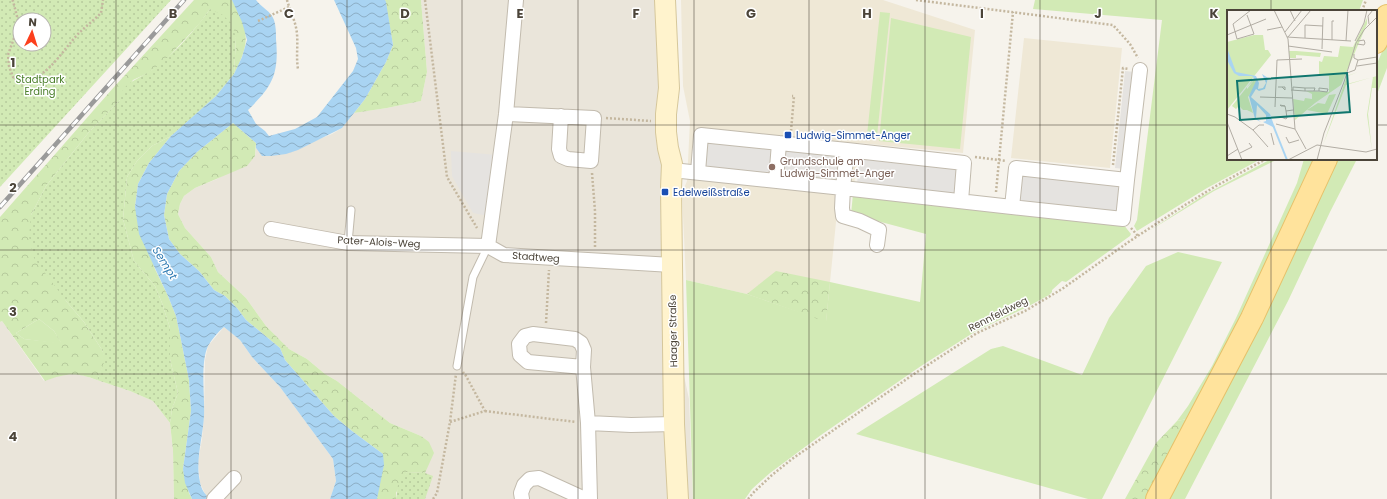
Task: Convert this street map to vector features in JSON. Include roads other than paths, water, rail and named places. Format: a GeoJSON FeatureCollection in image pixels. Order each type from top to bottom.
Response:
{"type":"FeatureCollection","features":[{"type":"Feature","properties":{"kind":"main road"},"geometry":{"type":"LineString","coordinates":[[1377,40],[1387,16]]}},
{"type":"Feature","properties":{"kind":"main road"},"geometry":{"type":"LineString","coordinates":[[1157,499],[1252,318],[1326,160]]}},
{"type":"Feature","properties":{"kind":"street"},"geometry":{"type":"LineString","coordinates":[[488,246],[506,114],[516,0]]}},
{"type":"Feature","properties":{"kind":"street","name":"Haager Straße"},"geometry":{"type":"LineString","coordinates":[[665,0],[669,88],[666,114],[666,132],[672,167],[674,424],[678,499]]}},
{"type":"Feature","properties":{"kind":"street"},"geometry":{"type":"LineString","coordinates":[[672,167],[698,172],[776,181],[1123,219],[1140,70]]}},
{"type":"Feature","properties":{"kind":"street"},"geometry":{"type":"LineString","coordinates":[[506,114],[561,116],[594,118],[591,161],[568,159],[561,156],[559,149],[561,116]]}},
{"type":"Feature","properties":{"kind":"street"},"geometry":{"type":"LineString","coordinates":[[698,172],[701,135],[785,140],[847,150],[964,163],[960,201]]}},
{"type":"Feature","properties":{"kind":"street"},"geometry":{"type":"LineString","coordinates":[[776,181],[785,140]]}},
{"type":"Feature","properties":{"kind":"street"},"geometry":{"type":"LineString","coordinates":[[847,150],[843,188],[843,216],[860,221],[879,230],[877,245]]}},
{"type":"Feature","properties":{"kind":"street"},"geometry":{"type":"LineString","coordinates":[[1012,207],[1016,168],[1128,180]]}},
{"type":"Feature","properties":{"kind":"street","name":"Pater-Alois-Weg"},"geometry":{"type":"LineString","coordinates":[[271,229],[348,243],[488,246]]}},
{"type":"Feature","properties":{"kind":"street","name":"Stadtweg"},"geometry":{"type":"LineString","coordinates":[[488,246],[504,255],[672,265]]}},
{"type":"Feature","properties":{"kind":"street"},"geometry":{"type":"LineString","coordinates":[[583,367],[532,362],[522,358],[518,348],[523,338],[529,335],[545,335],[572,338],[578,341],[584,350],[583,367],[588,423],[590,499]]}},
{"type":"Feature","properties":{"kind":"street"},"geometry":{"type":"LineString","coordinates":[[588,423],[631,425],[674,424]]}},
{"type":"Feature","properties":{"kind":"street"},"geometry":{"type":"LineString","coordinates":[[214,498],[234,478]]}},
{"type":"Feature","properties":{"kind":"street"},"geometry":{"type":"LineString","coordinates":[[522,499],[521,493],[524,485],[530,479],[539,478],[585,499]]}},
{"type":"Feature","properties":{"kind":"lane"},"geometry":{"type":"LineString","coordinates":[[348,243],[350,210]]}},
{"type":"Feature","properties":{"kind":"lane"},"geometry":{"type":"LineString","coordinates":[[457,366],[474,277],[488,246]]}},
{"type":"Feature","properties":{"kind":"water","name":"Sempt"},"geometry":{"type":"Polygon","coordinates":[[[232,0],[256,0],[271,14],[275,22],[277,51],[275,71],[269,86],[248,110],[256,124],[269,136],[295,129],[317,117],[353,71],[358,59],[356,48],[334,0],[385,0],[386,2],[393,45],[386,62],[365,99],[342,128],[298,150],[286,154],[262,156],[256,148],[256,143],[233,123],[197,152],[179,171],[167,194],[164,215],[169,239],[180,254],[199,271],[214,290],[225,296],[246,320],[280,348],[285,360],[334,416],[383,454],[384,465],[377,499],[330,499],[336,481],[333,459],[280,387],[252,357],[240,340],[224,327],[208,346],[204,361],[204,416],[198,466],[202,489],[211,499],[192,499],[185,483],[183,469],[191,411],[189,380],[176,316],[139,234],[135,207],[138,184],[149,163],[171,136],[216,96],[234,74],[242,57],[247,40],[242,22],[232,0]]]}},
{"type":"Feature","properties":{"kind":"railway"},"geometry":{"type":"LineString","coordinates":[[0,207],[184,0]]}},
{"type":"Feature","properties":{"kind":"place","name":"Ludwig-Simmet-Anger"},"geometry":{"type":"Point","coordinates":[788,135]}},
{"type":"Feature","properties":{"kind":"place","name":"Grundschule am Ludwig-Simmet-Anger"},"geometry":{"type":"Point","coordinates":[772,167]}},
{"type":"Feature","properties":{"kind":"place","name":"Edelweißstraße"},"geometry":{"type":"Point","coordinates":[665,192]}},
{"type":"Feature","properties":{"kind":"park label","name":"Stadtpark Erding"},"geometry":{"type":"Point","coordinates":[40,84]}}]}
